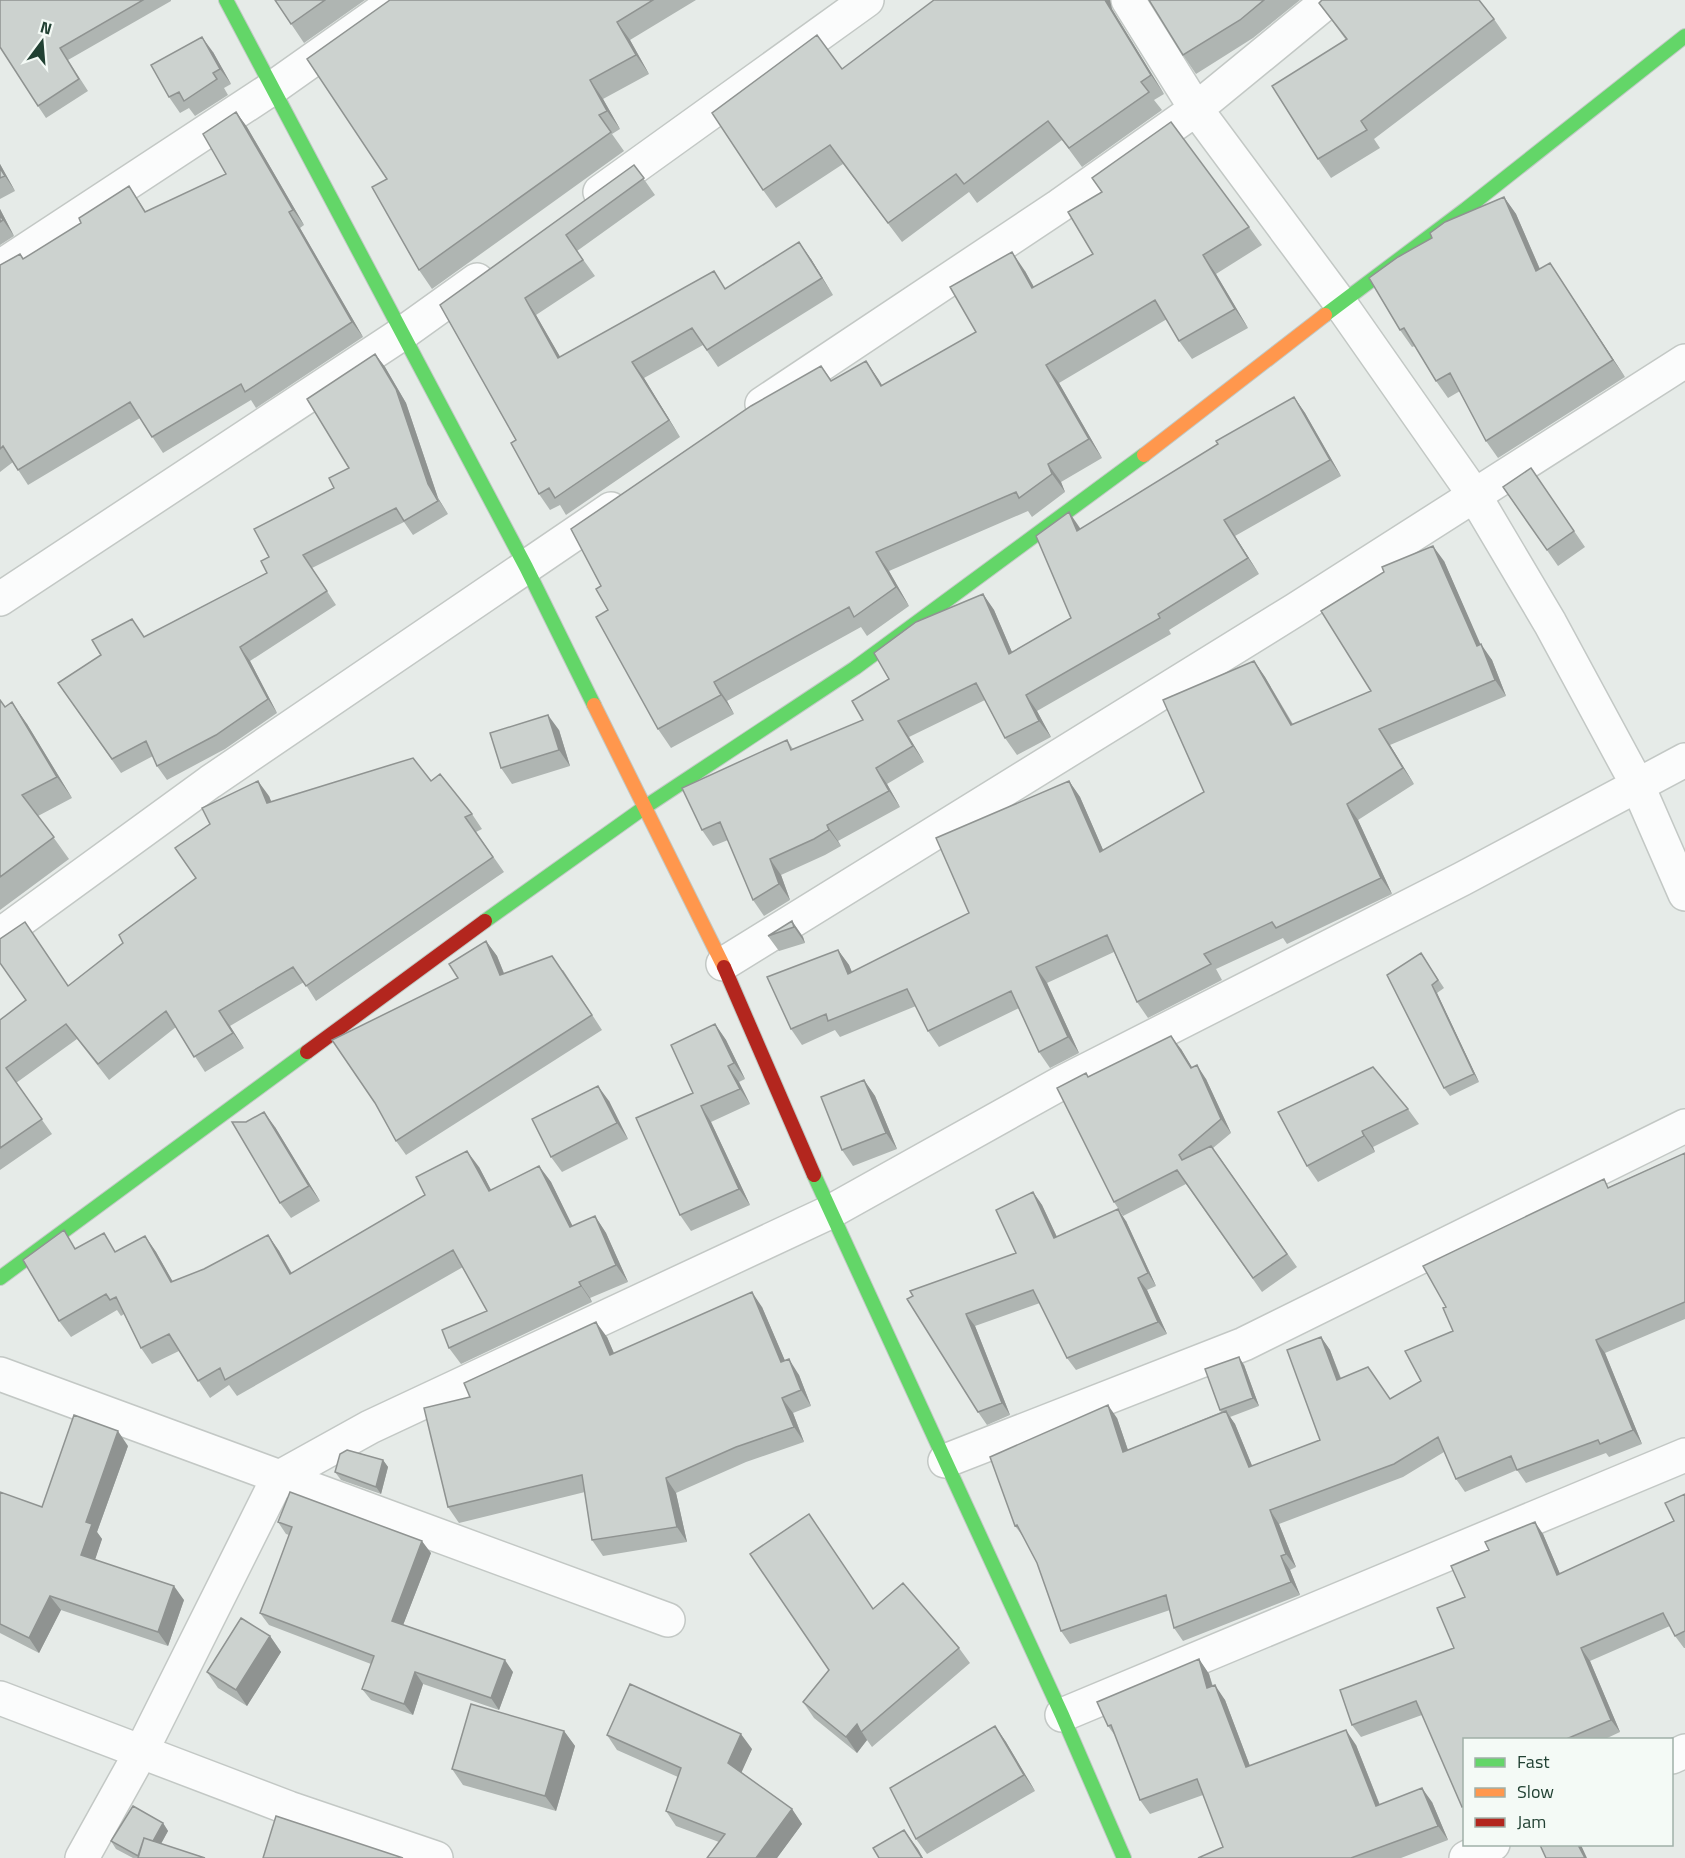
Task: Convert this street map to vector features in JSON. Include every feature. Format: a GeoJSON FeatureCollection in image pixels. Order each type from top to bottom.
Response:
{"type":"FeatureCollection","features":[{"type":"Feature","properties":{"kind":"street"},"geometry":{"type":"LineString","coordinates":[[226,0],[526,567],[723,964],[830,1212],[1062,1715],[1124,1858]]}},
{"type":"Feature","properties":{"kind":"street"},"geometry":{"type":"LineString","coordinates":[[0,267],[274,87],[396,0]]}},
{"type":"Feature","properties":{"kind":"street"},"geometry":{"type":"LineString","coordinates":[[575,210],[867,0]]}},
{"type":"Feature","properties":{"kind":"street"},"geometry":{"type":"LineString","coordinates":[[1128,0],[1196,109],[1340,303],[1473,493],[1550,623],[1637,784],[1685,894]]}},
{"type":"Feature","properties":{"kind":"street"},"geometry":{"type":"LineString","coordinates":[[738,420],[1059,206],[1196,109],[1329,0]]}},
{"type":"Feature","properties":{"kind":"street"},"geometry":{"type":"LineString","coordinates":[[0,1278],[456,942],[645,807],[855,668],[1084,502],[1340,303],[1466,209],[1685,36]]}},
{"type":"Feature","properties":{"kind":"street"},"geometry":{"type":"LineString","coordinates":[[0,598],[403,333],[498,264]]}},
{"type":"Feature","properties":{"kind":"street"},"geometry":{"type":"LineString","coordinates":[[723,964],[1295,610],[1473,493],[1685,361]]}},
{"type":"Feature","properties":{"kind":"street"},"geometry":{"type":"LineString","coordinates":[[0,935],[210,782],[632,494]]}},
{"type":"Feature","properties":{"kind":"street"},"geometry":{"type":"LineString","coordinates":[[82,1858],[141,1752],[278,1478],[370,1427],[830,1212],[1064,1082],[1462,879],[1685,760]]}},
{"type":"Feature","properties":{"kind":"street"},"geometry":{"type":"LineString","coordinates":[[945,1461],[1244,1344],[1685,1126]]}},
{"type":"Feature","properties":{"kind":"street"},"geometry":{"type":"LineString","coordinates":[[0,1374],[668,1620]]}},
{"type":"Feature","properties":{"kind":"street"},"geometry":{"type":"LineString","coordinates":[[1062,1715],[1685,1455]]}},
{"type":"Feature","properties":{"kind":"street"},"geometry":{"type":"LineString","coordinates":[[0,1698],[141,1752],[436,1858]]}},
{"type":"Feature","properties":{"kind":"street"},"geometry":{"type":"LineString","coordinates":[[1466,1858],[1491,1846]]}},
{"type":"Feature","properties":{"kind":"building"},"geometry":{"type":"Polygon","coordinates":[[[0,0],[143,0],[60,48],[79,79],[38,106],[0,47],[0,0]]]}},
{"type":"Feature","properties":{"kind":"building"},"geometry":{"type":"Polygon","coordinates":[[[275,0],[325,0],[291,24],[275,0]]]}},
{"type":"Feature","properties":{"kind":"building"},"geometry":{"type":"Polygon","coordinates":[[[390,0],[653,0],[617,22],[636,55],[590,80],[607,111],[599,115],[611,132],[419,270],[372,187],[387,179],[307,59],[390,0]]]}},
{"type":"Feature","properties":{"kind":"building"},"geometry":{"type":"Polygon","coordinates":[[[934,0],[1105,0],[1151,75],[1141,82],[1149,92],[1069,148],[1048,121],[964,184],[956,174],[888,223],[830,145],[763,190],[712,113],[817,35],[842,69],[934,0]]]}},
{"type":"Feature","properties":{"kind":"building"},"geometry":{"type":"Polygon","coordinates":[[[1149,0],[1264,0],[1240,20],[1183,55],[1149,0]]]}},
{"type":"Feature","properties":{"kind":"building"},"geometry":{"type":"Polygon","coordinates":[[[1322,0],[1479,0],[1494,19],[1361,121],[1367,130],[1318,159],[1272,86],[1347,39],[1319,3],[1322,0]]]}},
{"type":"Feature","properties":{"kind":"building"},"geometry":{"type":"Polygon","coordinates":[[[202,37],[220,69],[213,73],[217,79],[184,101],[179,92],[169,97],[151,65],[202,37]]]}},
{"type":"Feature","properties":{"kind":"building"},"geometry":{"type":"Polygon","coordinates":[[[236,112],[293,210],[289,212],[352,322],[245,392],[241,384],[152,437],[130,402],[18,470],[3,446],[0,449],[0,265],[20,254],[23,259],[81,223],[79,218],[129,186],[145,212],[226,174],[203,134],[236,112]]]}},
{"type":"Feature","properties":{"kind":"building"},"geometry":{"type":"Polygon","coordinates":[[[1171,122],[1249,227],[1203,255],[1235,309],[1179,341],[1155,300],[1046,365],[1089,439],[1048,464],[1052,474],[1019,498],[1016,492],[876,552],[896,587],[854,617],[849,607],[714,682],[721,695],[658,729],[596,617],[608,610],[596,589],[601,586],[571,529],[751,406],[821,366],[831,381],[866,361],[881,386],[976,332],[950,287],[1012,252],[1032,288],[1093,254],[1068,212],[1102,192],[1092,178],[1171,122]]]}},
{"type":"Feature","properties":{"kind":"building"},"geometry":{"type":"Polygon","coordinates":[[[634,165],[644,178],[566,235],[583,260],[525,298],[558,358],[714,271],[725,289],[799,242],[822,278],[707,350],[692,328],[632,362],[669,420],[555,498],[549,488],[539,494],[511,443],[516,440],[440,305],[634,165]]]}},
{"type":"Feature","properties":{"kind":"building"},"geometry":{"type":"Polygon","coordinates":[[[0,168],[5,176],[0,178],[0,168]]]}},
{"type":"Feature","properties":{"kind":"building"},"geometry":{"type":"Polygon","coordinates":[[[1504,197],[1536,271],[1550,263],[1613,360],[1486,441],[1450,373],[1436,381],[1404,328],[1400,330],[1369,278],[1398,257],[1432,238],[1430,233],[1445,222],[1504,197]]]}},
{"type":"Feature","properties":{"kind":"building"},"geometry":{"type":"Polygon","coordinates":[[[375,354],[396,389],[428,484],[438,501],[404,521],[396,508],[303,555],[327,591],[240,647],[268,699],[216,735],[157,766],[146,741],[112,759],[58,683],[101,655],[92,640],[132,619],[144,637],[267,573],[261,561],[269,557],[254,529],[334,488],[329,478],[349,468],[307,399],[375,354]]]}},
{"type":"Feature","properties":{"kind":"building"},"geometry":{"type":"Polygon","coordinates":[[[1294,397],[1330,460],[1224,520],[1248,558],[1158,614],[1160,618],[1026,695],[1039,721],[1005,738],[976,683],[898,721],[913,746],[876,768],[889,791],[827,825],[829,830],[814,839],[770,859],[779,884],[753,900],[720,822],[702,830],[682,788],[787,740],[791,750],[863,720],[852,701],[889,679],[874,653],[916,622],[983,594],[1009,654],[1071,618],[1036,536],[1069,512],[1077,531],[1218,444],[1216,441],[1294,397]]]}},
{"type":"Feature","properties":{"kind":"building"},"geometry":{"type":"Polygon","coordinates":[[[1531,468],[1574,531],[1547,550],[1503,487],[1531,468]]]}},
{"type":"Feature","properties":{"kind":"building"},"geometry":{"type":"Polygon","coordinates":[[[1433,546],[1477,646],[1481,644],[1495,680],[1379,729],[1403,768],[1347,804],[1381,878],[1276,928],[1272,922],[1204,954],[1211,964],[1137,1002],[1107,935],[1036,967],[1068,1037],[1039,1052],[1011,991],[928,1031],[907,989],[828,1021],[826,1014],[791,1029],[767,977],[838,950],[848,974],[969,913],[936,838],[1069,781],[1100,852],[1204,792],[1163,700],[1254,661],[1291,725],[1371,691],[1321,611],[1384,572],[1382,567],[1433,546]]]}},
{"type":"Feature","properties":{"kind":"building"},"geometry":{"type":"Polygon","coordinates":[[[0,700],[5,707],[12,702],[57,777],[22,795],[54,837],[0,877],[0,700]]]}},
{"type":"Feature","properties":{"kind":"building"},"geometry":{"type":"Polygon","coordinates":[[[548,715],[559,750],[501,768],[490,733],[548,715]]]}},
{"type":"Feature","properties":{"kind":"building"},"geometry":{"type":"Polygon","coordinates":[[[413,758],[431,781],[440,774],[472,814],[465,817],[493,857],[306,986],[293,967],[219,1011],[233,1033],[194,1057],[166,1011],[98,1064],[66,1024],[6,1068],[42,1119],[0,1148],[0,1020],[26,1000],[0,963],[0,939],[25,922],[68,986],[123,943],[119,935],[196,878],[175,848],[210,824],[202,808],[258,781],[267,803],[413,758]]]}},
{"type":"Feature","properties":{"kind":"building"},"geometry":{"type":"Polygon","coordinates":[[[792,921],[794,927],[768,936],[792,921]]]}},
{"type":"Feature","properties":{"kind":"building"},"geometry":{"type":"Polygon","coordinates":[[[486,941],[500,975],[552,956],[592,1015],[396,1141],[375,1103],[332,1040],[458,978],[449,964],[486,941]]]}},
{"type":"Feature","properties":{"kind":"building"},"geometry":{"type":"Polygon","coordinates":[[[1421,953],[1438,980],[1432,985],[1474,1074],[1444,1088],[1387,975],[1421,953]]]}},
{"type":"Feature","properties":{"kind":"building"},"geometry":{"type":"Polygon","coordinates":[[[715,1024],[734,1063],[728,1066],[740,1089],[701,1106],[739,1189],[680,1215],[636,1118],[693,1093],[671,1045],[715,1024]]]}},
{"type":"Feature","properties":{"kind":"building"},"geometry":{"type":"Polygon","coordinates":[[[1171,1036],[1191,1068],[1197,1065],[1221,1119],[1179,1155],[1182,1160],[1211,1146],[1287,1254],[1253,1278],[1177,1170],[1114,1202],[1057,1088],[1086,1073],[1088,1077],[1171,1036]]]}},
{"type":"Feature","properties":{"kind":"building"},"geometry":{"type":"Polygon","coordinates":[[[1373,1067],[1408,1109],[1362,1131],[1364,1136],[1307,1166],[1278,1112],[1373,1067]]]}},
{"type":"Feature","properties":{"kind":"building"},"geometry":{"type":"Polygon","coordinates":[[[864,1080],[886,1133],[842,1150],[821,1097],[864,1080]]]}},
{"type":"Feature","properties":{"kind":"building"},"geometry":{"type":"Polygon","coordinates":[[[598,1086],[617,1123],[551,1157],[532,1119],[598,1086]]]}},
{"type":"Feature","properties":{"kind":"building"},"geometry":{"type":"Polygon","coordinates":[[[264,1112],[309,1186],[280,1203],[232,1122],[246,1122],[264,1112]]]}},
{"type":"Feature","properties":{"kind":"building"},"geometry":{"type":"Polygon","coordinates":[[[467,1151],[489,1191],[539,1166],[570,1227],[595,1216],[616,1265],[579,1282],[581,1286],[449,1348],[442,1330],[487,1311],[453,1250],[225,1380],[220,1368],[198,1381],[169,1334],[141,1348],[116,1297],[110,1300],[106,1294],[59,1321],[23,1260],[64,1230],[75,1249],[104,1233],[115,1252],[145,1236],[171,1282],[204,1269],[268,1235],[290,1274],[425,1195],[416,1177],[467,1151]]]}},
{"type":"Feature","properties":{"kind":"building"},"geometry":{"type":"Polygon","coordinates":[[[1685,1153],[1685,1302],[1596,1340],[1633,1430],[1600,1444],[1598,1440],[1517,1470],[1511,1456],[1456,1479],[1438,1437],[1394,1464],[1270,1510],[1286,1554],[1281,1556],[1291,1582],[1174,1628],[1166,1595],[1061,1631],[1037,1563],[1017,1525],[1015,1526],[990,1457],[1108,1405],[1123,1452],[1226,1411],[1249,1467],[1320,1440],[1287,1350],[1321,1337],[1337,1380],[1368,1367],[1390,1399],[1421,1381],[1405,1351],[1453,1331],[1443,1308],[1446,1307],[1423,1266],[1604,1179],[1608,1188],[1685,1153]]]}},
{"type":"Feature","properties":{"kind":"building"},"geometry":{"type":"Polygon","coordinates":[[[1033,1192],[1054,1238],[1118,1209],[1148,1273],[1138,1278],[1158,1322],[1067,1358],[1033,1290],[966,1314],[1002,1403],[978,1412],[907,1299],[913,1296],[910,1291],[1016,1253],[996,1210],[1033,1192]]]}},
{"type":"Feature","properties":{"kind":"building"},"geometry":{"type":"Polygon","coordinates":[[[752,1292],[781,1362],[789,1359],[801,1390],[782,1398],[794,1427],[736,1447],[666,1478],[677,1527],[592,1540],[582,1475],[448,1507],[424,1408],[470,1397],[464,1383],[596,1322],[610,1355],[752,1292]]]}},
{"type":"Feature","properties":{"kind":"building"},"geometry":{"type":"Polygon","coordinates":[[[1239,1357],[1253,1398],[1220,1410],[1205,1369],[1239,1357]]]}},
{"type":"Feature","properties":{"kind":"building"},"geometry":{"type":"Polygon","coordinates":[[[74,1415],[118,1431],[86,1522],[92,1524],[81,1555],[174,1586],[158,1632],[50,1596],[29,1638],[0,1624],[0,1492],[42,1507],[74,1415]]]}},
{"type":"Feature","properties":{"kind":"building"},"geometry":{"type":"Polygon","coordinates":[[[347,1450],[383,1460],[376,1487],[335,1472],[340,1454],[347,1450]]]}},
{"type":"Feature","properties":{"kind":"building"},"geometry":{"type":"Polygon","coordinates":[[[290,1492],[422,1541],[392,1621],[505,1660],[491,1698],[415,1672],[404,1704],[362,1689],[374,1656],[260,1613],[292,1527],[278,1522],[290,1492]]]}},
{"type":"Feature","properties":{"kind":"building"},"geometry":{"type":"Polygon","coordinates":[[[1685,1494],[1685,1631],[1675,1636],[1663,1613],[1581,1648],[1611,1720],[1569,1738],[1463,1738],[1462,1807],[1416,1701],[1352,1725],[1340,1690],[1454,1648],[1437,1608],[1465,1597],[1451,1566],[1489,1550],[1485,1542],[1535,1522],[1557,1575],[1674,1521],[1665,1503],[1685,1494]]]}},
{"type":"Feature","properties":{"kind":"building"},"geometry":{"type":"Polygon","coordinates":[[[809,1514],[873,1609],[903,1583],[959,1648],[861,1732],[857,1724],[846,1737],[803,1702],[829,1670],[750,1554],[809,1514]]]}},
{"type":"Feature","properties":{"kind":"building"},"geometry":{"type":"Polygon","coordinates":[[[241,1618],[270,1636],[236,1690],[207,1672],[241,1618]]]}},
{"type":"Feature","properties":{"kind":"building"},"geometry":{"type":"Polygon","coordinates":[[[1199,1659],[1207,1688],[1215,1685],[1246,1767],[1346,1730],[1376,1806],[1422,1788],[1438,1826],[1351,1858],[1198,1858],[1223,1847],[1197,1779],[1140,1800],[1111,1725],[1108,1726],[1097,1702],[1199,1659]]]}},
{"type":"Feature","properties":{"kind":"building"},"geometry":{"type":"Polygon","coordinates":[[[630,1684],[741,1734],[728,1763],[792,1809],[756,1858],[707,1858],[725,1834],[666,1811],[681,1768],[607,1735],[630,1684]]]}},
{"type":"Feature","properties":{"kind":"building"},"geometry":{"type":"Polygon","coordinates":[[[471,1704],[564,1731],[545,1796],[452,1769],[471,1704]]]}},
{"type":"Feature","properties":{"kind":"building"},"geometry":{"type":"Polygon","coordinates":[[[995,1726],[1024,1775],[916,1839],[890,1788],[995,1726]]]}},
{"type":"Feature","properties":{"kind":"building"},"geometry":{"type":"Polygon","coordinates":[[[133,1806],[163,1823],[153,1841],[144,1838],[138,1856],[111,1841],[133,1806]]]}},
{"type":"Feature","properties":{"kind":"building"},"geometry":{"type":"Polygon","coordinates":[[[276,1816],[403,1858],[263,1858],[276,1816]]]}},
{"type":"Feature","properties":{"kind":"building"},"geometry":{"type":"Polygon","coordinates":[[[904,1830],[922,1858],[879,1858],[873,1848],[904,1830]]]}},
{"type":"Feature","properties":{"kind":"building"},"geometry":{"type":"Polygon","coordinates":[[[144,1838],[205,1858],[138,1858],[144,1838]]]}},
{"type":"Feature","properties":{"kind":"building"},"geometry":{"type":"Polygon","coordinates":[[[1540,1846],[1579,1846],[1585,1858],[1546,1858],[1540,1846]]]}},
{"type":"Feature","properties":{"kind":"traffic: fast"},"geometry":{"type":"LineString","coordinates":[[226,0],[526,567],[594,705]]}},
{"type":"Feature","properties":{"kind":"traffic: fast"},"geometry":{"type":"LineString","coordinates":[[1325,315],[1466,209],[1685,36]]}},
{"type":"Feature","properties":{"kind":"traffic: fast"},"geometry":{"type":"LineString","coordinates":[[485,921],[645,807],[855,668],[1144,455]]}},
{"type":"Feature","properties":{"kind":"traffic: fast"},"geometry":{"type":"LineString","coordinates":[[0,1278],[307,1052]]}},
{"type":"Feature","properties":{"kind":"traffic: fast"},"geometry":{"type":"LineString","coordinates":[[814,1175],[1062,1715],[1124,1858]]}},
{"type":"Feature","properties":{"kind":"traffic: slow"},"geometry":{"type":"LineString","coordinates":[[1144,455],[1325,315]]}},
{"type":"Feature","properties":{"kind":"traffic: slow"},"geometry":{"type":"LineString","coordinates":[[594,705],[724,967]]}},
{"type":"Feature","properties":{"kind":"traffic: jam"},"geometry":{"type":"LineString","coordinates":[[307,1052],[485,921]]}},
{"type":"Feature","properties":{"kind":"traffic: jam"},"geometry":{"type":"LineString","coordinates":[[724,967],[814,1175]]}}]}
